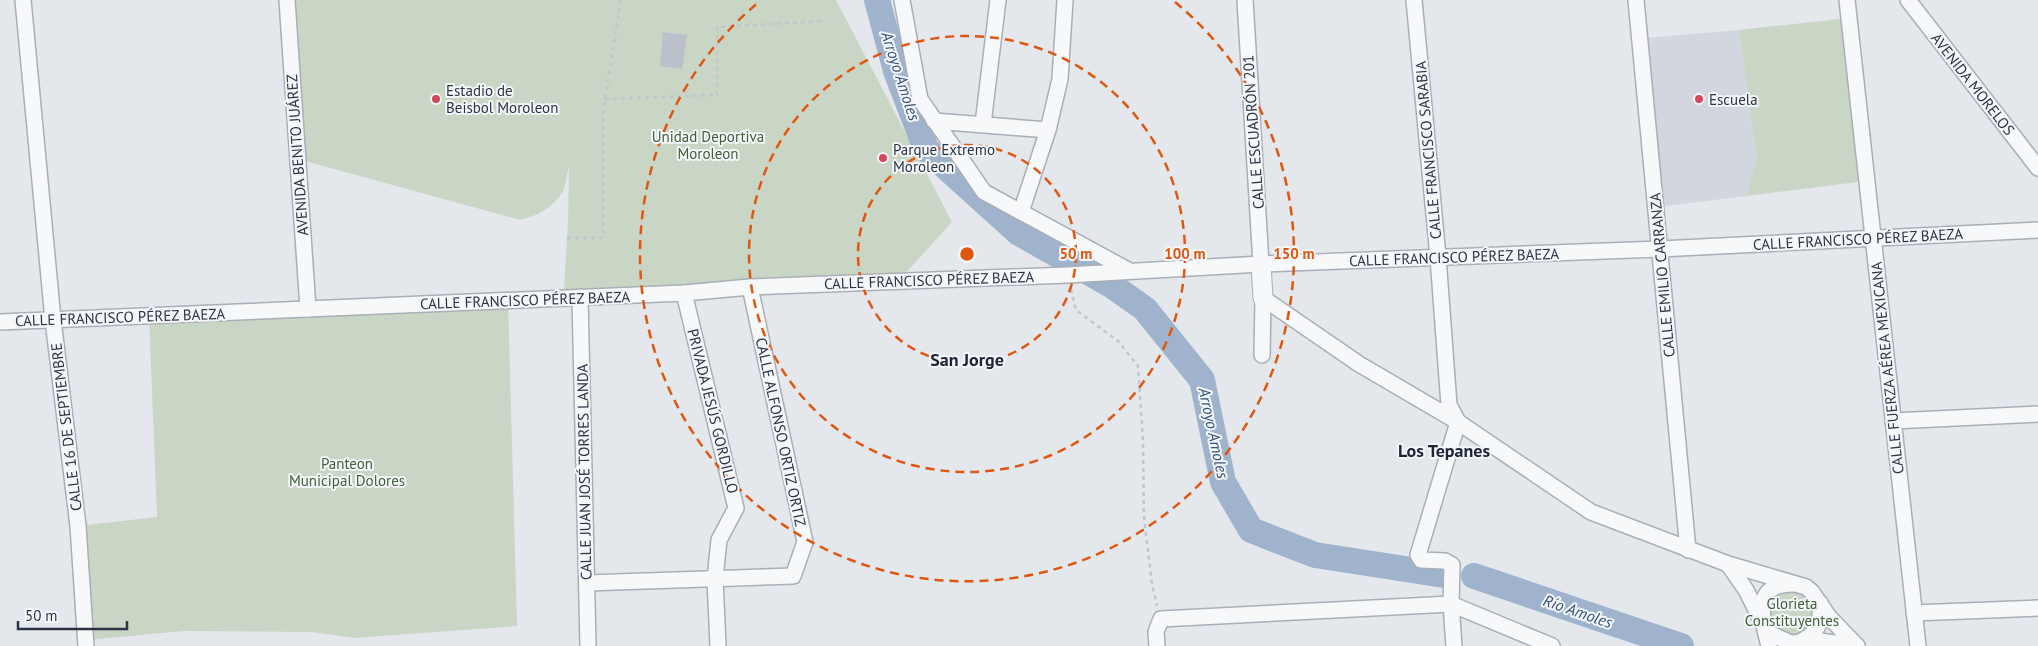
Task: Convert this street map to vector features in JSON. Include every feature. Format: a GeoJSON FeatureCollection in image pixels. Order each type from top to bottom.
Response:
{"type":"FeatureCollection","features":[{"type":"Feature","properties":{"kind":"street","name":"CALLE 16 DE SEPTIEMBRE"},"geometry":{"type":"LineString","coordinates":[[23,0],[53,320],[78,526],[86,646]]}},
{"type":"Feature","properties":{"kind":"street","name":"AVENIDA BENITO JUÁREZ"},"geometry":{"type":"LineString","coordinates":[[287,0],[308,309]]}},
{"type":"Feature","properties":{"kind":"street"},"geometry":{"type":"LineString","coordinates":[[902,0],[920,99],[984,192],[1128,271]]}},
{"type":"Feature","properties":{"kind":"street"},"geometry":{"type":"LineString","coordinates":[[984,124],[998,0]]}},
{"type":"Feature","properties":{"kind":"street"},"geometry":{"type":"LineString","coordinates":[[1021,212],[1048,130],[1060,79],[1065,0]]}},
{"type":"Feature","properties":{"kind":"street","name":"CALLE ESCUADRÓN 201"},"geometry":{"type":"LineString","coordinates":[[1245,0],[1261,264]]}},
{"type":"Feature","properties":{"kind":"street","name":"CALLE FRANCISCO SARABIA"},"geometry":{"type":"LineString","coordinates":[[1414,0],[1438,258],[1449,404],[1458,422]]}},
{"type":"Feature","properties":{"kind":"street","name":"CALLE EMILIO CARRANZA"},"geometry":{"type":"LineString","coordinates":[[1636,0],[1688,550]]}},
{"type":"Feature","properties":{"kind":"street","name":"CALLE FUERZA AÉREA MEXICANA"},"geometry":{"type":"LineString","coordinates":[[1847,0],[1918,646]]}},
{"type":"Feature","properties":{"kind":"street","name":"AVENIDA MORELOS"},"geometry":{"type":"LineString","coordinates":[[1908,0],[2038,168]]}},
{"type":"Feature","properties":{"kind":"street"},"geometry":{"type":"LineString","coordinates":[[934,121],[1048,130]]}},
{"type":"Feature","properties":{"kind":"street","name":"CALLE FRANCISCO PÉREZ BAEZA"},"geometry":{"type":"LineString","coordinates":[[0,322],[684,293],[750,287],[1261,264],[1660,249],[2038,230]]}},
{"type":"Feature","properties":{"kind":"street"},"geometry":{"type":"LineString","coordinates":[[1261,264],[1263,298],[1262,355]]}},
{"type":"Feature","properties":{"kind":"street","name":"CALLE ALFONSO ORTIZ ORTIZ"},"geometry":{"type":"LineString","coordinates":[[715,579],[793,576],[804,542],[750,287]]}},
{"type":"Feature","properties":{"kind":"street","name":"PRIVADA JESÚS GORDILLO"},"geometry":{"type":"LineString","coordinates":[[684,293],[736,508],[719,540],[715,579],[718,646]]}},
{"type":"Feature","properties":{"kind":"street","name":"CALLE JUAN JOSÉ TORRES LANDA"},"geometry":{"type":"LineString","coordinates":[[580,297],[588,646]]}},
{"type":"Feature","properties":{"kind":"street"},"geometry":{"type":"LineString","coordinates":[[1263,298],[1359,364],[1458,422],[1591,512],[1728,564],[1806,587],[1812,592],[1829,616],[1857,646]]}},
{"type":"Feature","properties":{"kind":"street"},"geometry":{"type":"LineString","coordinates":[[1893,421],[2038,414]]}},
{"type":"Feature","properties":{"kind":"street"},"geometry":{"type":"LineString","coordinates":[[1454,646],[1452,565],[1445,560],[1421,560],[1418,555],[1458,422]]}},
{"type":"Feature","properties":{"kind":"street"},"geometry":{"type":"LineString","coordinates":[[1728,564],[1746,590],[1763,624],[1773,635],[1794,645],[1820,641],[1857,646]]}},
{"type":"Feature","properties":{"kind":"street"},"geometry":{"type":"LineString","coordinates":[[587,583],[715,579]]}},
{"type":"Feature","properties":{"kind":"street"},"geometry":{"type":"LineString","coordinates":[[1769,646],[1763,624],[1761,605],[1764,599],[1777,586],[1795,584]]}},
{"type":"Feature","properties":{"kind":"street"},"geometry":{"type":"LineString","coordinates":[[1157,646],[1156,632],[1161,619],[1452,600],[1552,646]]}},
{"type":"Feature","properties":{"kind":"street"},"geometry":{"type":"LineString","coordinates":[[1794,645],[1812,635],[1818,627],[1821,618],[1820,603]]}},
{"type":"Feature","properties":{"kind":"street"},"geometry":{"type":"LineString","coordinates":[[1914,613],[2038,608]]}},
{"type":"Feature","properties":{"kind":"path"},"geometry":{"type":"LineString","coordinates":[[567,238],[603,238],[603,111],[621,0]]}},
{"type":"Feature","properties":{"kind":"path"},"geometry":{"type":"LineString","coordinates":[[605,99],[717,94],[717,26],[825,21]]}},
{"type":"Feature","properties":{"kind":"path"},"geometry":{"type":"LineString","coordinates":[[1072,274],[1076,310],[1118,341],[1138,366],[1144,442],[1144,517],[1152,584],[1161,619]]}},
{"type":"Feature","properties":{"kind":"shaded area","name":"Escuela"},"geometry":{"type":"Polygon","coordinates":[[[1739,30],[1757,160],[1746,196],[1658,207],[1645,38],[1739,30]]]}},
{"type":"Feature","properties":{"kind":"green space","name":"Unidad Deportiva Moroleon"},"geometry":{"type":"Polygon","coordinates":[[[295,0],[836,0],[952,222],[903,276],[564,290],[569,168],[563,191],[555,202],[539,213],[520,220],[305,161],[295,0]]]}},
{"type":"Feature","properties":{"kind":"green space"},"geometry":{"type":"Polygon","coordinates":[[[1841,19],[1858,182],[1746,196],[1757,160],[1739,30],[1841,19]]]}},
{"type":"Feature","properties":{"kind":"green space","name":"Panteon Municipal Dolores"},"geometry":{"type":"Polygon","coordinates":[[[508,300],[517,626],[355,638],[312,632],[184,631],[86,640],[78,526],[157,517],[149,316],[508,300]]]}},
{"type":"Feature","properties":{"kind":"green space","name":"Glorieta Constituyentes"},"geometry":{"type":"Polygon","coordinates":[[[1780,589],[1810,593],[1817,620],[1796,638],[1769,625],[1767,605],[1780,589]]]}},
{"type":"Feature","properties":{"kind":"building"},"geometry":{"type":"Polygon","coordinates":[[[663,32],[687,35],[682,69],[660,66],[663,32]]]}},
{"type":"Feature","properties":{"kind":"waterway","name":"Arroyo Amoles"},"geometry":{"type":"LineString","coordinates":[[877,0],[896,71],[926,149],[1019,233],[1111,285],[1145,309],[1202,380],[1223,482],[1251,530],[1315,555],[1444,575]]}},
{"type":"Feature","properties":{"kind":"waterway","name":"Río Amoles"},"geometry":{"type":"LineString","coordinates":[[1474,576],[1681,646]]}},
{"type":"Feature","properties":{"kind":"place","name":"Estadio de Beisbol Moroleon"},"geometry":{"type":"Point","coordinates":[436,99]}},
{"type":"Feature","properties":{"kind":"place","name":"Escuela"},"geometry":{"type":"Point","coordinates":[1699,99]}},
{"type":"Feature","properties":{"kind":"place","name":"Parque Extremo Moroleon"},"geometry":{"type":"Point","coordinates":[883,158]}},
{"type":"Feature","properties":{"kind":"district","name":"San Jorge"},"geometry":{"type":"Point","coordinates":[967,359]}},
{"type":"Feature","properties":{"kind":"district","name":"Los Tepanes"},"geometry":{"type":"Point","coordinates":[1444,450]}}]}
